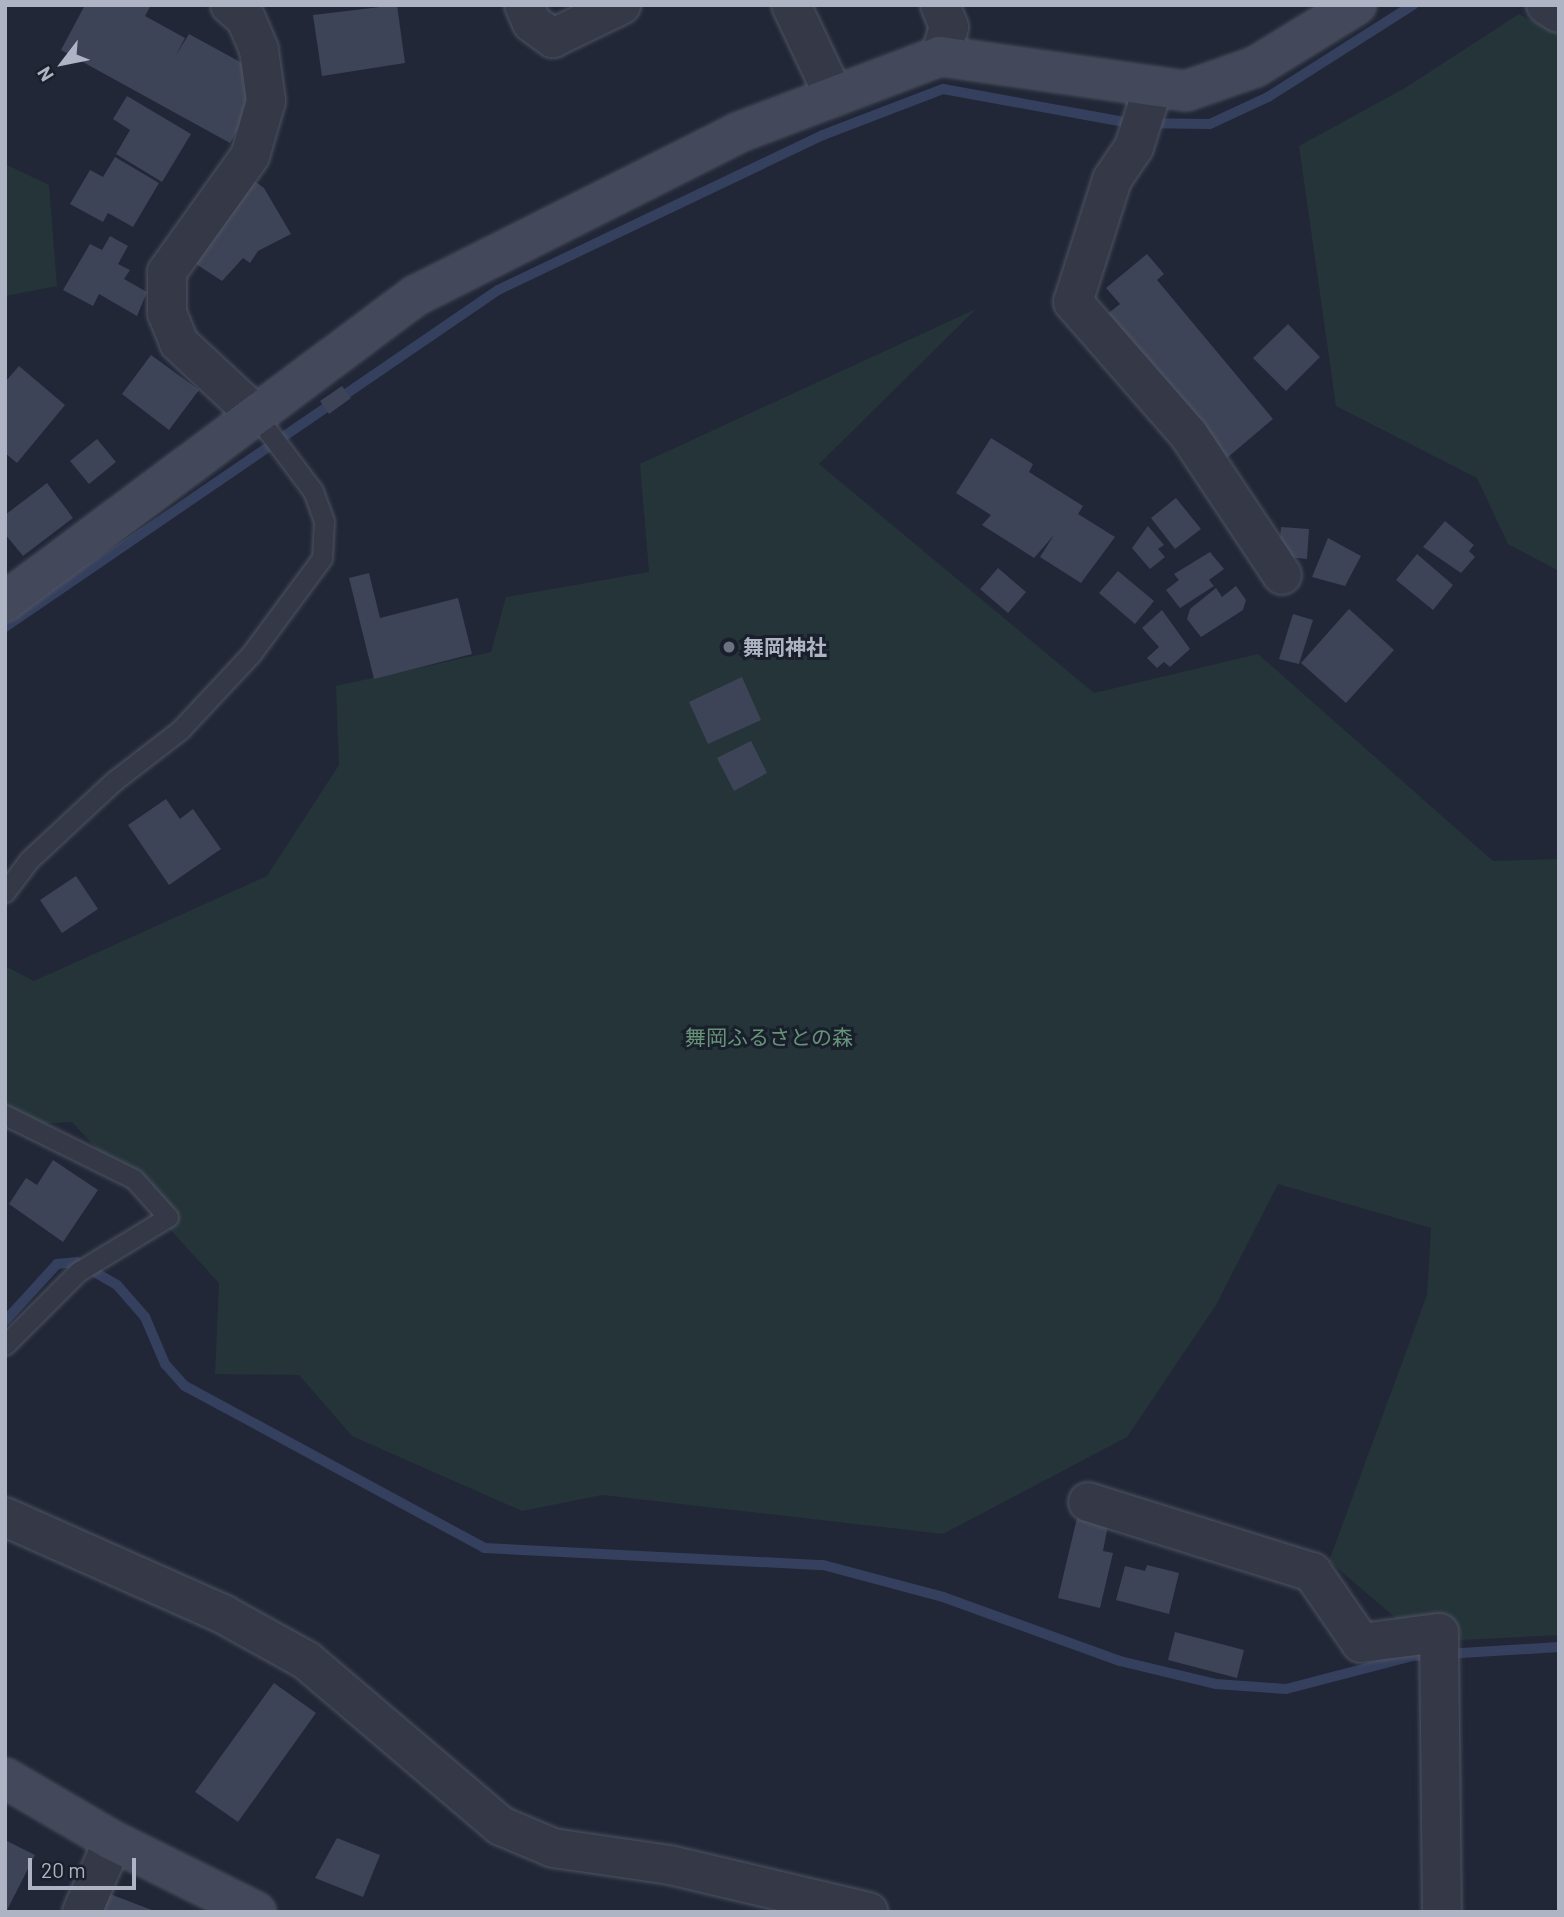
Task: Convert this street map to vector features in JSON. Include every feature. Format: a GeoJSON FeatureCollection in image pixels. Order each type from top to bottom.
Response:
{"type":"FeatureCollection","features":[{"type":"Feature","properties":{"kind":"street"},"geometry":{"type":"LineString","coordinates":[[230,5],[246,19],[259,50],[266,101],[250,156],[167,272],[167,313],[178,343],[258,418]]}},
{"type":"Feature","properties":{"kind":"street"},"geometry":{"type":"LineString","coordinates":[[524,5],[532,23],[553,38],[621,5]]}},
{"type":"Feature","properties":{"kind":"street"},"geometry":{"type":"LineString","coordinates":[[791,5],[834,96]]}},
{"type":"Feature","properties":{"kind":"street"},"geometry":{"type":"LineString","coordinates":[[940,5],[949,27],[940,56]]}},
{"type":"Feature","properties":{"kind":"street"},"geometry":{"type":"LineString","coordinates":[[5,602],[258,418],[415,296],[737,133],[940,56],[1152,91],[1186,91],[1255,66],[1356,5]]}},
{"type":"Feature","properties":{"kind":"street"},"geometry":{"type":"LineString","coordinates":[[1546,5],[1559,13]]}},
{"type":"Feature","properties":{"kind":"street"},"geometry":{"type":"LineString","coordinates":[[1152,91],[1134,147],[1112,180],[1073,302],[1189,435],[1282,575]]}},
{"type":"Feature","properties":{"kind":"street"},"geometry":{"type":"LineString","coordinates":[[1088,1502],[1312,1572],[1361,1643],[1440,1633],[1438,1679],[1442,1912]]}},
{"type":"Feature","properties":{"kind":"street"},"geometry":{"type":"LineString","coordinates":[[5,1517],[223,1614],[306,1660],[501,1826],[553,1848],[670,1865],[869,1912]]}},
{"type":"Feature","properties":{"kind":"street"},"geometry":{"type":"LineString","coordinates":[[5,1778],[113,1841],[256,1912]]}},
{"type":"Feature","properties":{"kind":"street"},"geometry":{"type":"LineString","coordinates":[[82,1912],[113,1841]]}},
{"type":"Feature","properties":{"kind":"lane"},"geometry":{"type":"LineString","coordinates":[[5,892],[29,860],[114,781],[180,730],[251,654],[322,558],[324,521],[289,460],[258,418]]}},
{"type":"Feature","properties":{"kind":"lane"},"geometry":{"type":"LineString","coordinates":[[5,1115],[134,1180],[168,1217],[78,1272],[5,1345]]}},
{"type":"Feature","properties":{"kind":"green space"},"geometry":{"type":"Polygon","coordinates":[[[1519,14],[1559,35],[1559,571],[1508,544],[1477,478],[1336,406],[1299,146],[1405,88],[1519,14]]]}},
{"type":"Feature","properties":{"kind":"green space"},"geometry":{"type":"Polygon","coordinates":[[[5,164],[49,185],[57,286],[5,296],[5,164]]]}},
{"type":"Feature","properties":{"kind":"green space","name":"舞岡ふるさとの森"},"geometry":{"type":"Polygon","coordinates":[[[976,309],[819,464],[1094,693],[1258,654],[1493,861],[1559,859],[1559,1635],[1424,1642],[1329,1561],[1427,1295],[1431,1228],[1278,1184],[1216,1305],[1127,1437],[943,1534],[602,1495],[522,1511],[352,1436],[299,1375],[215,1374],[219,1283],[72,1122],[5,1126],[5,966],[34,981],[267,876],[339,765],[336,686],[491,652],[506,597],[649,572],[640,464],[976,309]]]}},
{"type":"Feature","properties":{"kind":"building"},"geometry":{"type":"Polygon","coordinates":[[[85,5],[151,5],[145,16],[185,38],[176,55],[189,34],[253,69],[244,119],[230,143],[61,50],[85,5]]]}},
{"type":"Feature","properties":{"kind":"building"},"geometry":{"type":"Polygon","coordinates":[[[397,5],[405,63],[322,76],[313,15],[397,5]]]}},
{"type":"Feature","properties":{"kind":"building"},"geometry":{"type":"Polygon","coordinates":[[[127,96],[191,134],[162,182],[116,154],[130,130],[113,119],[127,96]]]}},
{"type":"Feature","properties":{"kind":"building"},"geometry":{"type":"Polygon","coordinates":[[[115,157],[159,183],[133,227],[108,213],[103,222],[70,204],[90,170],[103,177],[115,157]]]}},
{"type":"Feature","properties":{"kind":"building"},"geometry":{"type":"Polygon","coordinates":[[[250,178],[264,188],[291,234],[258,251],[250,263],[243,258],[222,281],[196,264],[250,178]]]}},
{"type":"Feature","properties":{"kind":"building"},"geometry":{"type":"Polygon","coordinates":[[[110,236],[128,246],[118,264],[130,270],[124,279],[147,292],[137,316],[99,294],[93,306],[63,290],[90,244],[102,250],[110,236]]]}},
{"type":"Feature","properties":{"kind":"building"},"geometry":{"type":"Polygon","coordinates":[[[1147,254],[1164,274],[1157,280],[1273,419],[1221,463],[1101,319],[1120,304],[1106,288],[1147,254]]]}},
{"type":"Feature","properties":{"kind":"building"},"geometry":{"type":"Polygon","coordinates":[[[1288,324],[1320,357],[1286,391],[1253,358],[1288,324]]]}},
{"type":"Feature","properties":{"kind":"building"},"geometry":{"type":"Polygon","coordinates":[[[151,355],[199,390],[169,430],[122,394],[151,355]]]}},
{"type":"Feature","properties":{"kind":"building"},"geometry":{"type":"Polygon","coordinates":[[[19,366],[65,405],[17,463],[5,453],[5,382],[19,366]]]}},
{"type":"Feature","properties":{"kind":"building"},"geometry":{"type":"Polygon","coordinates":[[[342,386],[351,398],[329,414],[320,401],[342,386]]]}},
{"type":"Feature","properties":{"kind":"building"},"geometry":{"type":"Polygon","coordinates":[[[991,438],[1033,464],[1029,472],[1083,506],[1078,514],[1115,537],[1081,583],[1040,557],[1054,535],[1034,558],[982,525],[991,515],[956,493],[991,438]]]}},
{"type":"Feature","properties":{"kind":"building"},"geometry":{"type":"Polygon","coordinates":[[[97,439],[116,462],[89,484],[70,461],[97,439]]]}},
{"type":"Feature","properties":{"kind":"building"},"geometry":{"type":"Polygon","coordinates":[[[47,483],[73,518],[23,556],[5,534],[5,515],[47,483]]]}},
{"type":"Feature","properties":{"kind":"building"},"geometry":{"type":"Polygon","coordinates":[[[1176,498],[1201,529],[1175,549],[1151,518],[1176,498]]]}},
{"type":"Feature","properties":{"kind":"building"},"geometry":{"type":"Polygon","coordinates":[[[1445,521],[1474,545],[1469,551],[1475,557],[1461,573],[1423,547],[1445,521]]]}},
{"type":"Feature","properties":{"kind":"building"},"geometry":{"type":"Polygon","coordinates":[[[1148,526],[1164,545],[1158,549],[1165,557],[1150,569],[1132,548],[1148,526]]]}},
{"type":"Feature","properties":{"kind":"building"},"geometry":{"type":"Polygon","coordinates":[[[1281,527],[1309,529],[1307,559],[1279,556],[1281,527]]]}},
{"type":"Feature","properties":{"kind":"building"},"geometry":{"type":"Polygon","coordinates":[[[1328,538],[1361,556],[1345,586],[1312,577],[1328,538]]]}},
{"type":"Feature","properties":{"kind":"building"},"geometry":{"type":"Polygon","coordinates":[[[1210,552],[1224,569],[1209,580],[1214,586],[1180,608],[1166,590],[1179,580],[1174,574],[1210,552]]]}},
{"type":"Feature","properties":{"kind":"building"},"geometry":{"type":"Polygon","coordinates":[[[1417,554],[1453,585],[1433,610],[1396,580],[1417,554]]]}},
{"type":"Feature","properties":{"kind":"building"},"geometry":{"type":"Polygon","coordinates":[[[998,568],[1026,592],[1008,613],[980,589],[998,568]]]}},
{"type":"Feature","properties":{"kind":"building"},"geometry":{"type":"Polygon","coordinates":[[[1118,571],[1154,601],[1135,624],[1099,593],[1118,571]]]}},
{"type":"Feature","properties":{"kind":"building"},"geometry":{"type":"Polygon","coordinates":[[[369,573],[380,618],[458,598],[472,654],[374,679],[349,578],[369,573]]]}},
{"type":"Feature","properties":{"kind":"building"},"geometry":{"type":"Polygon","coordinates":[[[1236,586],[1246,600],[1243,610],[1201,637],[1187,619],[1190,609],[1216,588],[1222,597],[1236,586]]]}},
{"type":"Feature","properties":{"kind":"building"},"geometry":{"type":"Polygon","coordinates":[[[1349,609],[1394,650],[1346,703],[1301,663],[1349,609]]]}},
{"type":"Feature","properties":{"kind":"building"},"geometry":{"type":"Polygon","coordinates":[[[1162,610],[1190,649],[1170,667],[1164,662],[1157,668],[1147,658],[1159,647],[1142,628],[1162,610]]]}},
{"type":"Feature","properties":{"kind":"building"},"geometry":{"type":"Polygon","coordinates":[[[1293,614],[1313,620],[1299,664],[1279,659],[1293,614]]]}},
{"type":"Feature","properties":{"kind":"building"},"geometry":{"type":"Polygon","coordinates":[[[742,677],[761,720],[708,744],[689,702],[742,677]]]}},
{"type":"Feature","properties":{"kind":"building"},"geometry":{"type":"Polygon","coordinates":[[[751,741],[767,773],[734,791],[717,758],[751,741]]]}},
{"type":"Feature","properties":{"kind":"building"},"geometry":{"type":"Polygon","coordinates":[[[166,799],[180,819],[193,809],[221,849],[169,885],[128,825],[166,799]]]}},
{"type":"Feature","properties":{"kind":"building"},"geometry":{"type":"Polygon","coordinates":[[[76,876],[98,909],[62,933],[40,900],[76,876]]]}},
{"type":"Feature","properties":{"kind":"building"},"geometry":{"type":"Polygon","coordinates":[[[53,1160],[98,1190],[63,1242],[9,1204],[26,1178],[37,1185],[53,1160]]]}},
{"type":"Feature","properties":{"kind":"building"},"geometry":{"type":"Polygon","coordinates":[[[1077,1518],[1108,1525],[1103,1551],[1113,1553],[1100,1608],[1058,1598],[1077,1518]]]}},
{"type":"Feature","properties":{"kind":"building"},"geometry":{"type":"Polygon","coordinates":[[[1147,1565],[1179,1573],[1169,1614],[1116,1600],[1125,1566],[1145,1571],[1147,1565]]]}},
{"type":"Feature","properties":{"kind":"building"},"geometry":{"type":"Polygon","coordinates":[[[1175,1632],[1244,1650],[1237,1678],[1168,1660],[1175,1632]]]}},
{"type":"Feature","properties":{"kind":"building"},"geometry":{"type":"Polygon","coordinates":[[[274,1683],[316,1713],[238,1822],[195,1792],[274,1683]]]}},
{"type":"Feature","properties":{"kind":"building"},"geometry":{"type":"Polygon","coordinates":[[[337,1838],[380,1855],[363,1897],[315,1878],[337,1838]]]}},
{"type":"Feature","properties":{"kind":"building"},"geometry":{"type":"Polygon","coordinates":[[[5,1840],[35,1855],[6,1912],[5,1912],[5,1840]]]}},
{"type":"Feature","properties":{"kind":"building"},"geometry":{"type":"Polygon","coordinates":[[[110,1894],[157,1912],[103,1912],[110,1894]]]}},
{"type":"Feature","properties":{"kind":"waterway"},"geometry":{"type":"LineString","coordinates":[[5,627],[498,290],[823,135],[943,89],[1130,123],[1210,124],[1268,97],[1413,5]]}},
{"type":"Feature","properties":{"kind":"waterway"},"geometry":{"type":"LineString","coordinates":[[5,1321],[57,1264],[77,1262],[117,1285],[145,1317],[165,1364],[185,1386],[484,1548],[823,1565],[943,1597],[1120,1661],[1216,1684],[1286,1689],[1413,1656],[1559,1647]]}},
{"type":"Feature","properties":{"kind":"place","name":"舞岡神社"},"geometry":{"type":"Point","coordinates":[729,647]}}]}
